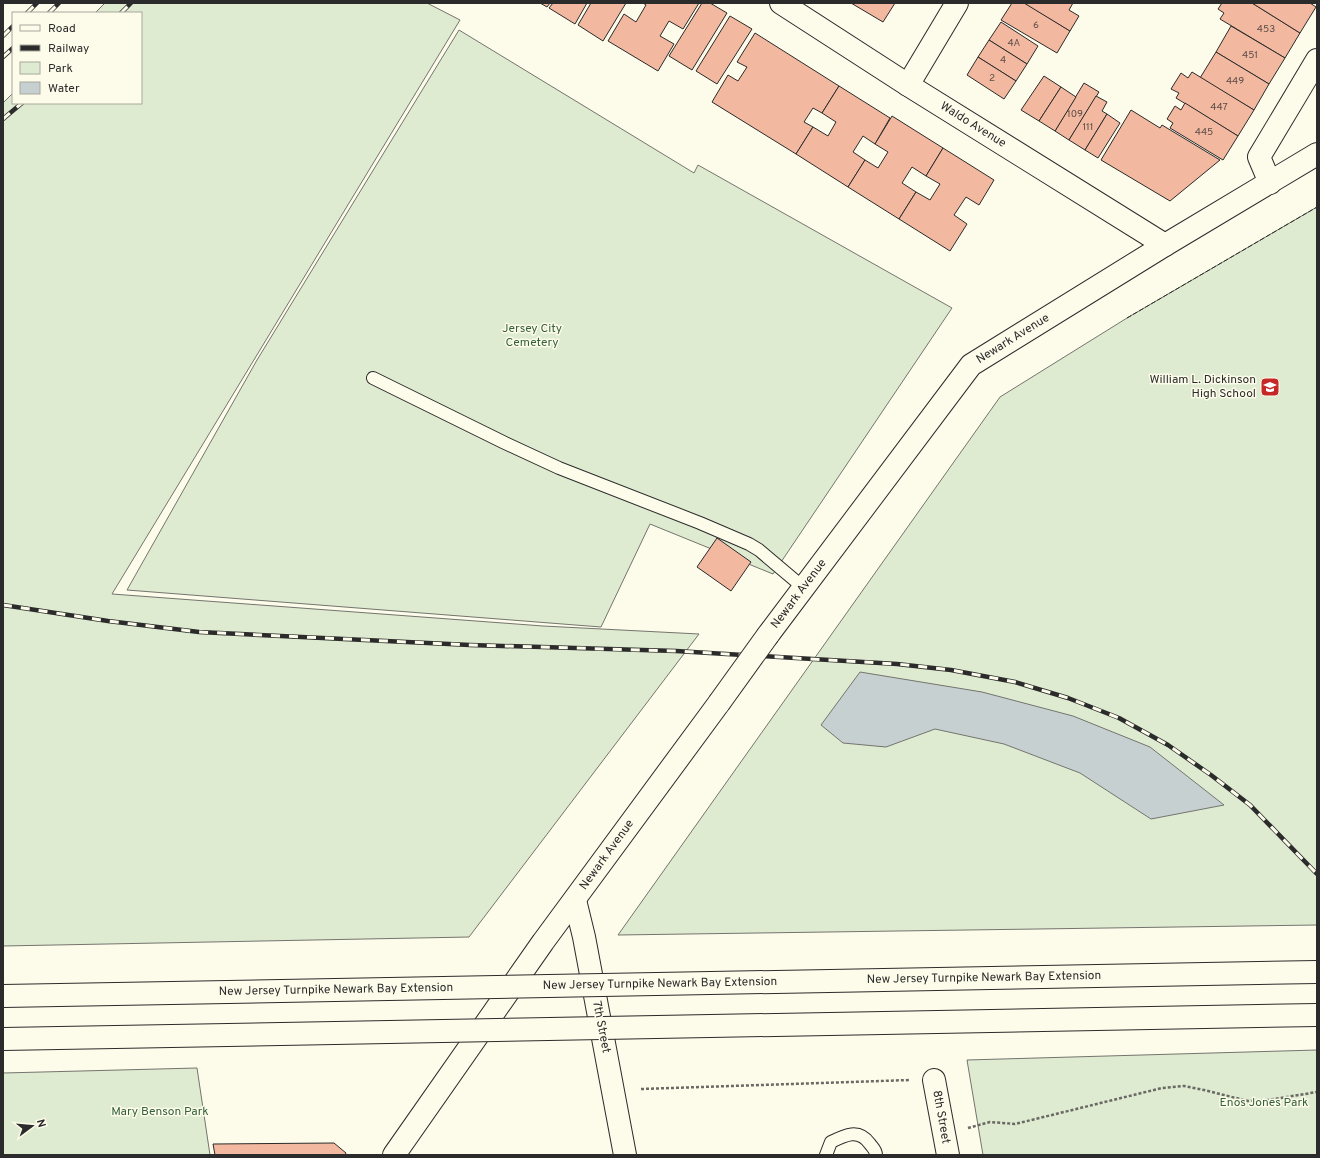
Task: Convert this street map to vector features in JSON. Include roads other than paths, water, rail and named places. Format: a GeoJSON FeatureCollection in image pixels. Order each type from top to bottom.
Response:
{"type":"FeatureCollection","features":[{"type":"Feature","properties":{"kind":"main road","name":"Waldo Avenue"},"geometry":{"type":"LineString","coordinates":[[781,3],[908,85],[1165,245]]}},
{"type":"Feature","properties":{"kind":"main road"},"geometry":{"type":"LineString","coordinates":[[908,85],[957,3]]}},
{"type":"Feature","properties":{"kind":"main road"},"geometry":{"type":"LineString","coordinates":[[1270,183],[1259,157],[1317,60]]}},
{"type":"Feature","properties":{"kind":"main road","name":"Newark Avenue"},"geometry":{"type":"LineString","coordinates":[[394,1155],[539,948],[768,635],[971,365],[1165,245],[1317,154]]}},
{"type":"Feature","properties":{"kind":"main road","name":"7th Street"},"geometry":{"type":"LineString","coordinates":[[575,900],[584,937],[625,1155]]}},
{"type":"Feature","properties":{"kind":"main road","name":"New Jersey Turnpike Newark Bay Extension"},"geometry":{"type":"LineString","coordinates":[[3,996],[1317,972]]}},
{"type":"Feature","properties":{"kind":"main road"},"geometry":{"type":"LineString","coordinates":[[3,1039],[1317,1015]]}},
{"type":"Feature","properties":{"kind":"main road","name":"8th Street"},"geometry":{"type":"LineString","coordinates":[[924,1080],[946,1145]]}},
{"type":"Feature","properties":{"kind":"lane"},"geometry":{"type":"LineString","coordinates":[[372,378],[559,468],[700,523],[749,544],[759,550],[804,588]]}},
{"type":"Feature","properties":{"kind":"lane"},"geometry":{"type":"LineString","coordinates":[[826,1155],[831,1142],[843,1136],[856,1134],[867,1139],[876,1151],[876,1155]]}},
{"type":"Feature","properties":{"kind":"water"},"geometry":{"type":"Polygon","coordinates":[[[860,672],[982,692],[1073,716],[1150,747],[1224,805],[1151,819],[1080,773],[1004,744],[935,729],[886,747],[843,743],[821,725],[860,672]]]}},
{"type":"Feature","properties":{"kind":"railway"},"geometry":{"type":"LineString","coordinates":[[28,12],[37,3]]}},
{"type":"Feature","properties":{"kind":"railway"},"geometry":{"type":"LineString","coordinates":[[50,12],[59,3]]}},
{"type":"Feature","properties":{"kind":"railway"},"geometry":{"type":"LineString","coordinates":[[122,12],[131,3]]}},
{"type":"Feature","properties":{"kind":"railway"},"geometry":{"type":"LineString","coordinates":[[3,36],[12,27]]}},
{"type":"Feature","properties":{"kind":"railway"},"geometry":{"type":"LineString","coordinates":[[3,57],[12,49]]}},
{"type":"Feature","properties":{"kind":"railway"},"geometry":{"type":"LineString","coordinates":[[3,119],[21,104]]}},
{"type":"Feature","properties":{"kind":"railway"},"geometry":{"type":"LineString","coordinates":[[3,605],[108,621],[199,632],[470,645],[676,651],[897,664],[951,670],[1015,682],[1068,698],[1119,718],[1168,745],[1250,805],[1317,874]]}},
{"type":"Feature","properties":{"kind":"place","name":"William L. Dickinson High School"},"geometry":{"type":"Point","coordinates":[1270,387]}},
{"type":"Feature","properties":{"kind":"park label","name":"Jersey City Cemetery"},"geometry":{"type":"Point","coordinates":[532,336]}},
{"type":"Feature","properties":{"kind":"park label","name":"Enos Jones Park"},"geometry":{"type":"Point","coordinates":[1264,1103]}},
{"type":"Feature","properties":{"kind":"park label","name":"Mary Benson Park"},"geometry":{"type":"Point","coordinates":[160,1112]}}]}
